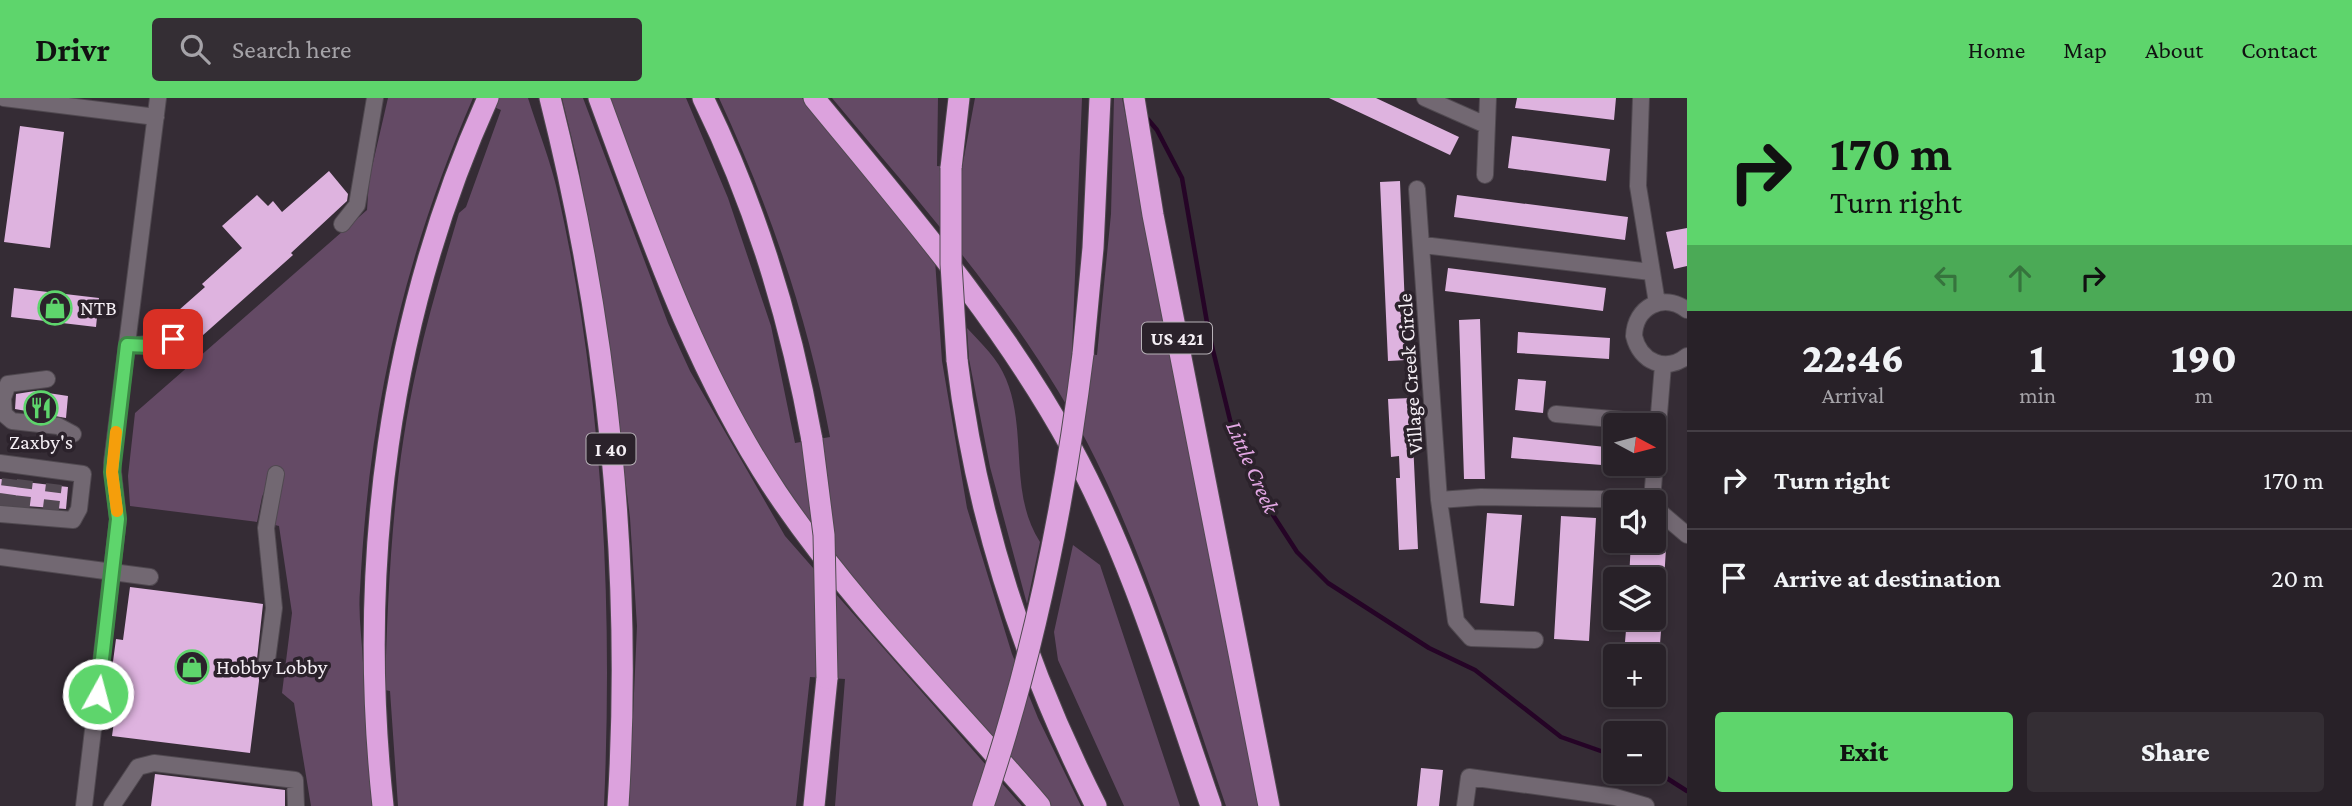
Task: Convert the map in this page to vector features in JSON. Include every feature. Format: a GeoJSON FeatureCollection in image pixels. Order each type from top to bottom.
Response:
{"type":"FeatureCollection","features":[{"type":"Feature","properties":{"kind":"highway","name":"I 40"},"geometry":{"type":"LineString","coordinates":[[550,98],[585,263],[608,421],[620,567],[622,640],[618,806]]}},
{"type":"Feature","properties":{"kind":"highway"},"geometry":{"type":"LineString","coordinates":[[599,98],[683,319],[725,407],[763,471],[804,532],[866,611],[1040,806]]}},
{"type":"Feature","properties":{"kind":"highway"},"geometry":{"type":"LineString","coordinates":[[703,98],[747,201],[779,293],[813,440],[826,571],[827,678],[814,806]]}},
{"type":"Feature","properties":{"kind":"highway"},"geometry":{"type":"LineString","coordinates":[[814,98],[965,283],[1048,406],[1114,538],[1150,630],[1211,806]]}},
{"type":"Feature","properties":{"kind":"highway"},"geometry":{"type":"LineString","coordinates":[[959,98],[951,167],[951,264],[957,360],[970,455],[1007,597],[1044,697],[1096,806]]}},
{"type":"Feature","properties":{"kind":"highway"},"geometry":{"type":"LineString","coordinates":[[983,806],[1016,700],[1043,593],[1064,484],[1083,354],[1094,236],[1100,98]]}},
{"type":"Feature","properties":{"kind":"highway","name":"US 421"},"geometry":{"type":"LineString","coordinates":[[1134,98],[1156,229],[1269,806]]}},
{"type":"Feature","properties":{"kind":"highway"},"geometry":{"type":"LineString","coordinates":[[383,806],[373,633],[377,534],[389,436],[420,292],[453,186],[487,101]]}},
{"type":"Feature","properties":{"kind":"street"},"geometry":{"type":"LineString","coordinates":[[4,98],[156,117]]}},
{"type":"Feature","properties":{"kind":"street"},"geometry":{"type":"LineString","coordinates":[[84,806],[118,519],[113,480],[127,345],[158,98]]}},
{"type":"Feature","properties":{"kind":"street"},"geometry":{"type":"LineString","coordinates":[[342,224],[357,205],[375,98]]}},
{"type":"Feature","properties":{"kind":"street"},"geometry":{"type":"LineString","coordinates":[[1425,98],[1486,125]]}},
{"type":"Feature","properties":{"kind":"street"},"geometry":{"type":"LineString","coordinates":[[1485,175],[1488,98]]}},
{"type":"Feature","properties":{"kind":"street"},"geometry":{"type":"LineString","coordinates":[[1641,98],[1638,186],[1657,303]]}},
{"type":"Feature","properties":{"kind":"street","name":"Village Creek Circle"},"geometry":{"type":"LineString","coordinates":[[1417,189],[1423,244],[1439,500],[1456,621],[1471,638],[1535,640]]}},
{"type":"Feature","properties":{"kind":"street"},"geometry":{"type":"LineString","coordinates":[[1423,244],[1651,272]]}},
{"type":"Feature","properties":{"kind":"street"},"geometry":{"type":"LineString","coordinates":[[1687,310],[1672,302],[1657,303],[1639,315],[1634,336],[1643,356],[1663,365],[1677,363],[1687,356]]}},
{"type":"Feature","properties":{"kind":"street"},"geometry":{"type":"LineString","coordinates":[[127,345],[150,346],[173,339],[190,345]]}},
{"type":"Feature","properties":{"kind":"street"},"geometry":{"type":"LineString","coordinates":[[1658,413],[1663,365]]}},
{"type":"Feature","properties":{"kind":"street"},"geometry":{"type":"LineString","coordinates":[[47,379],[8,384],[4,394],[4,414],[12,421],[58,426],[73,434]]}},
{"type":"Feature","properties":{"kind":"street"},"geometry":{"type":"LineString","coordinates":[[1556,414],[1603,418]]}},
{"type":"Feature","properties":{"kind":"street"},"geometry":{"type":"LineString","coordinates":[[11,514],[73,520],[79,509],[83,474],[55,477],[15,471]]}},
{"type":"Feature","properties":{"kind":"street"},"geometry":{"type":"LineString","coordinates":[[267,660],[274,608],[266,528],[276,474]]}},
{"type":"Feature","properties":{"kind":"street"},"geometry":{"type":"LineString","coordinates":[[82,482],[113,480]]}},
{"type":"Feature","properties":{"kind":"street"},"geometry":{"type":"LineString","coordinates":[[1439,500],[1481,497],[1603,501]]}},
{"type":"Feature","properties":{"kind":"street"},"geometry":{"type":"LineString","coordinates":[[1666,516],[1687,535]]}},
{"type":"Feature","properties":{"kind":"street"},"geometry":{"type":"LineString","coordinates":[[0,557],[150,577]]}},
{"type":"Feature","properties":{"kind":"street"},"geometry":{"type":"LineString","coordinates":[[112,806],[138,768],[154,763],[295,780],[296,806]]}},
{"type":"Feature","properties":{"kind":"street"},"geometry":{"type":"LineString","coordinates":[[1465,806],[1469,777],[1605,801],[1633,800],[1646,806]]}},
{"type":"Feature","properties":{"kind":"shaded area"},"geometry":{"type":"Polygon","coordinates":[[[388,98],[473,98],[448,159],[408,279],[393,338],[371,461],[359,608],[372,806],[311,806],[294,703],[282,693],[292,613],[279,526],[275,525],[282,469],[273,468],[262,497],[257,522],[130,506],[128,476],[135,413],[367,210],[369,180],[388,98]]]}},
{"type":"Feature","properties":{"kind":"shaded area"},"geometry":{"type":"Polygon","coordinates":[[[473,98],[528,98],[555,182],[573,269],[595,422],[601,498],[607,652],[604,806],[398,806],[390,691],[385,690],[390,568],[397,487],[409,407],[431,309],[459,213],[466,207],[501,110],[473,98]]]}},
{"type":"Feature","properties":{"kind":"shaded area"},"geometry":{"type":"Polygon","coordinates":[[[562,98],[583,98],[668,323],[690,371],[785,536],[1022,806],[835,806],[845,679],[810,677],[796,806],[629,806],[637,626],[630,518],[606,324],[578,164],[562,98]]]}},
{"type":"Feature","properties":{"kind":"shaded area"},"geometry":{"type":"Polygon","coordinates":[[[610,98],[686,98],[728,198],[771,326],[795,443],[830,437],[821,393],[799,306],[771,222],[719,98],[802,98],[935,260],[942,361],[967,508],[1012,654],[1038,718],[1081,806],[1050,806],[862,590],[803,515],[771,467],[742,418],[692,314],[610,98]]]}},
{"type":"Feature","properties":{"kind":"shaded area"},"geometry":{"type":"Polygon","coordinates":[[[832,98],[938,98],[937,166],[962,168],[975,98],[1082,98],[1072,352],[1097,355],[1111,214],[1114,98],[1122,98],[1264,806],[1226,806],[1133,544],[1096,460],[1070,410],[1009,316],[975,271],[832,98]]]}},
{"type":"Feature","properties":{"kind":"shaded area"},"geometry":{"type":"Polygon","coordinates":[[[967,328],[999,365],[1012,399],[1024,503],[1040,542],[1027,604],[990,467],[969,359],[967,328]]]}},
{"type":"Feature","properties":{"kind":"shaded area"},"geometry":{"type":"Polygon","coordinates":[[[1073,545],[1100,565],[1180,806],[1124,806],[1058,660],[1054,632],[1073,545]]]}},
{"type":"Feature","properties":{"kind":"building"},"geometry":{"type":"Polygon","coordinates":[[[1329,98],[1376,98],[1459,137],[1450,155],[1329,98]]]}},
{"type":"Feature","properties":{"kind":"building"},"geometry":{"type":"Polygon","coordinates":[[[1517,98],[1616,98],[1614,120],[1515,108],[1517,98]]]}},
{"type":"Feature","properties":{"kind":"building"},"geometry":{"type":"Polygon","coordinates":[[[20,126],[64,132],[50,248],[4,242],[20,126]]]}},
{"type":"Feature","properties":{"kind":"building"},"geometry":{"type":"Polygon","coordinates":[[[1512,136],[1610,149],[1606,181],[1508,168],[1512,136]]]}},
{"type":"Feature","properties":{"kind":"building"},"geometry":{"type":"Polygon","coordinates":[[[329,171],[348,194],[347,201],[291,253],[293,255],[202,336],[179,310],[205,287],[202,284],[242,248],[222,226],[257,195],[268,206],[273,201],[282,212],[329,171]]]}},
{"type":"Feature","properties":{"kind":"building"},"geometry":{"type":"Polygon","coordinates":[[[1400,181],[1407,360],[1388,361],[1380,182],[1400,181]]]}},
{"type":"Feature","properties":{"kind":"building"},"geometry":{"type":"Polygon","coordinates":[[[1457,195],[1628,217],[1625,240],[1454,217],[1457,195]]]}},
{"type":"Feature","properties":{"kind":"building"},"geometry":{"type":"Polygon","coordinates":[[[1687,228],[1687,266],[1674,269],[1666,232],[1687,228]]]}},
{"type":"Feature","properties":{"kind":"building"},"geometry":{"type":"Polygon","coordinates":[[[1448,268],[1606,288],[1603,311],[1445,291],[1448,268]]]}},
{"type":"Feature","properties":{"kind":"building","name":"NTB"},"geometry":{"type":"Polygon","coordinates":[[[14,288],[99,298],[96,327],[11,317],[14,288]]]}},
{"type":"Feature","properties":{"kind":"building"},"geometry":{"type":"Polygon","coordinates":[[[1480,319],[1485,479],[1464,479],[1459,320],[1480,319]]]}},
{"type":"Feature","properties":{"kind":"building"},"geometry":{"type":"Polygon","coordinates":[[[1518,332],[1610,338],[1609,359],[1517,353],[1518,332]]]}},
{"type":"Feature","properties":{"kind":"building"},"geometry":{"type":"Polygon","coordinates":[[[1518,379],[1546,381],[1543,413],[1515,410],[1518,379]]]}},
{"type":"Feature","properties":{"kind":"building","name":"Zaxby's"},"geometry":{"type":"Polygon","coordinates":[[[35,391],[68,396],[66,418],[15,409],[16,394],[35,391]]]}},
{"type":"Feature","properties":{"kind":"building"},"geometry":{"type":"Polygon","coordinates":[[[1411,398],[1418,549],[1399,550],[1396,478],[1400,478],[1399,456],[1391,457],[1388,399],[1411,398]]]}},
{"type":"Feature","properties":{"kind":"building"},"geometry":{"type":"Polygon","coordinates":[[[1513,437],[1603,447],[1603,465],[1511,458],[1513,437]]]}},
{"type":"Feature","properties":{"kind":"building"},"geometry":{"type":"Polygon","coordinates":[[[0,479],[68,487],[66,509],[0,504],[0,479]]]}},
{"type":"Feature","properties":{"kind":"building"},"geometry":{"type":"Polygon","coordinates":[[[1487,513],[1522,515],[1514,606],[1480,603],[1487,513]]]}},
{"type":"Feature","properties":{"kind":"building"},"geometry":{"type":"Polygon","coordinates":[[[1561,516],[1596,518],[1589,641],[1554,639],[1561,516]]]}},
{"type":"Feature","properties":{"kind":"building"},"geometry":{"type":"Polygon","coordinates":[[[1630,553],[1666,553],[1665,567],[1630,567],[1630,553]]]}},
{"type":"Feature","properties":{"kind":"building","name":"Hobby Lobby"},"geometry":{"type":"Polygon","coordinates":[[[130,587],[263,604],[257,659],[261,669],[270,670],[270,674],[260,673],[250,753],[112,736],[119,685],[110,684],[116,639],[123,640],[130,587]]]}},
{"type":"Feature","properties":{"kind":"building"},"geometry":{"type":"Polygon","coordinates":[[[1626,630],[1661,630],[1660,644],[1625,642],[1626,630]]]}},
{"type":"Feature","properties":{"kind":"building"},"geometry":{"type":"Polygon","coordinates":[[[1421,768],[1443,770],[1439,806],[1417,806],[1421,768]]]}},
{"type":"Feature","properties":{"kind":"building"},"geometry":{"type":"Polygon","coordinates":[[[155,774],[285,790],[285,806],[151,806],[155,774]]]}},
{"type":"Feature","properties":{"kind":"waterway","name":"Little Creek"},"geometry":{"type":"LineString","coordinates":[[1146,117],[1157,130],[1182,178],[1209,334],[1230,420],[1262,498],[1297,552],[1328,583],[1429,648],[1475,670],[1561,737],[1603,752]]}},
{"type":"Feature","properties":{"kind":"waterway","name":"Little Creek"},"geometry":{"type":"LineString","coordinates":[[1666,778],[1687,791]]}},
{"type":"Feature","properties":{"kind":"tunnel"},"geometry":{"type":"LineString","coordinates":[[6,510],[10,479]]}},
{"type":"Feature","properties":{"kind":"tunnel"},"geometry":{"type":"LineString","coordinates":[[21,512],[25,480]]}},
{"type":"Feature","properties":{"kind":"tunnel"},"geometry":{"type":"LineString","coordinates":[[50,516],[54,484]]}},
{"type":"Feature","properties":{"kind":"slow traffic"},"geometry":{"type":"LineString","coordinates":[[116,432],[112,472],[117,511]]}},
{"type":"Feature","properties":{"kind":"place","name":"NTB"},"geometry":{"type":"Point","coordinates":[55,308]}},
{"type":"Feature","properties":{"kind":"place","name":"Zaxby's"},"geometry":{"type":"Point","coordinates":[41,408]}},
{"type":"Feature","properties":{"kind":"place","name":"Hobby Lobby"},"geometry":{"type":"Point","coordinates":[192,667]}},
{"type":"Feature","properties":{"kind":"route"},"geometry":{"type":"LineString","coordinates":[[98,694],[118,519],[112,472],[127,345],[150,346],[173,339]]}}]}
